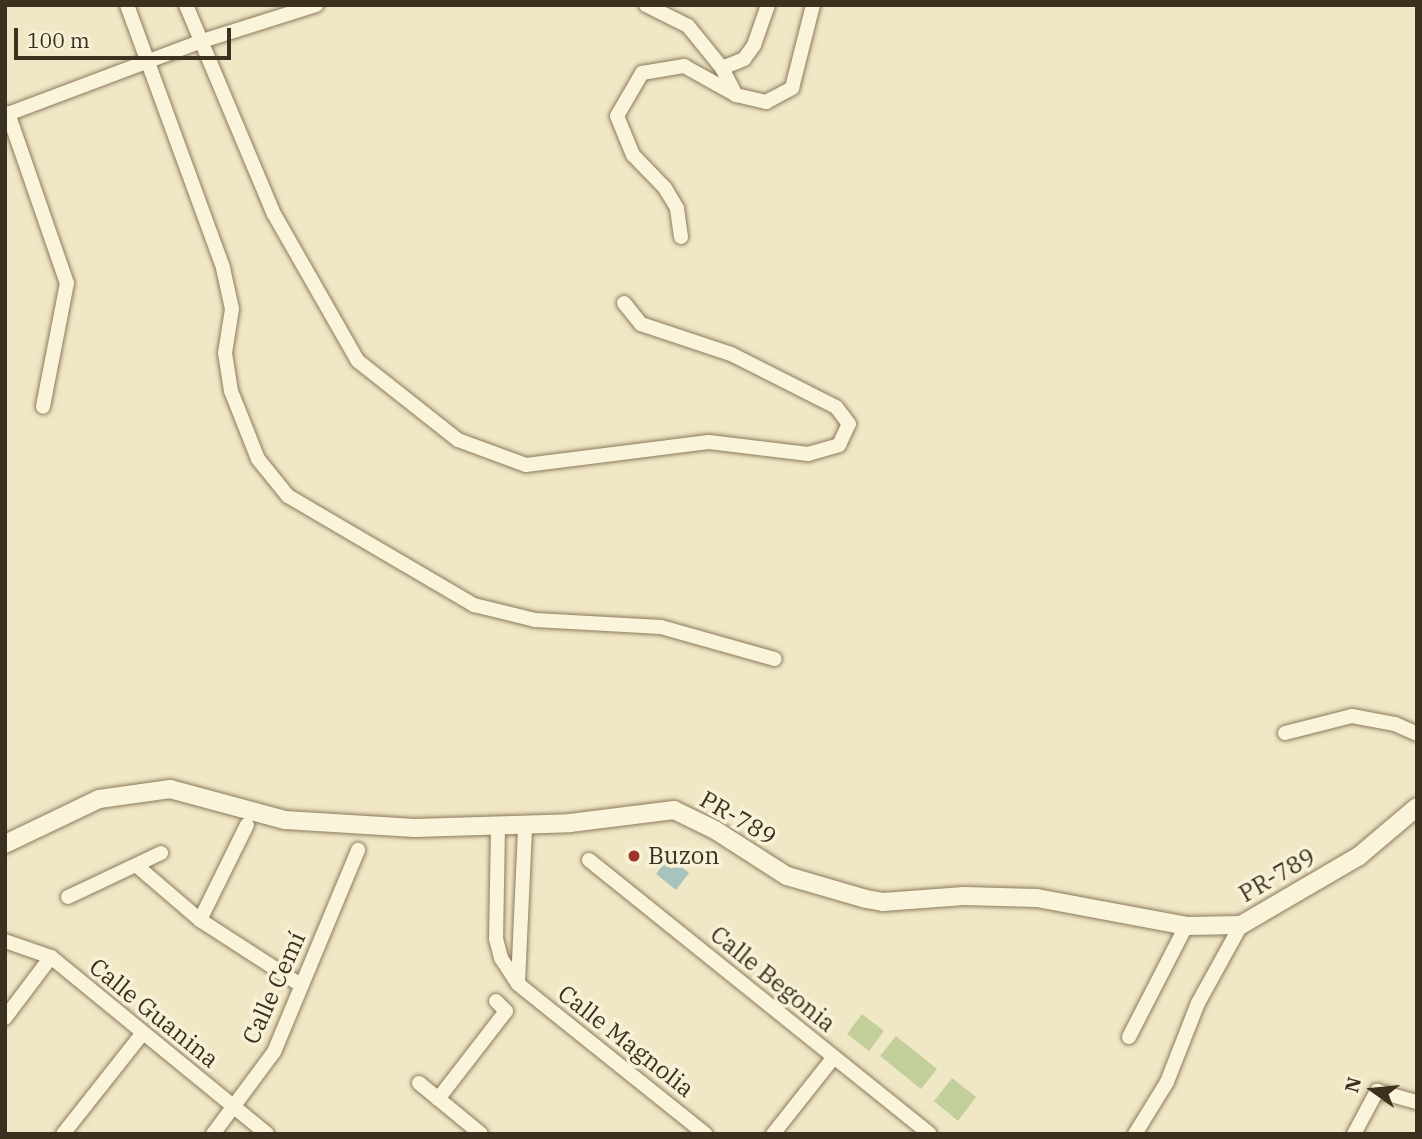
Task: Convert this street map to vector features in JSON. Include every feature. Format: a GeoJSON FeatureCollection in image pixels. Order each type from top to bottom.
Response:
{"type":"FeatureCollection","features":[{"type":"Feature","properties":{"kind":"street"},"geometry":{"type":"LineString","coordinates":[[127,5],[223,268],[232,309],[225,353],[231,391],[258,459],[288,496],[474,605],[535,620],[661,627],[775,660]]}},
{"type":"Feature","properties":{"kind":"street"},"geometry":{"type":"LineString","coordinates":[[186,5],[274,214],[358,361],[458,440],[526,465],[709,442],[808,454],[839,445],[849,424],[836,407],[731,354],[641,324],[624,303]]}},
{"type":"Feature","properties":{"kind":"street"},"geometry":{"type":"LineString","coordinates":[[43,407],[67,283],[7,114],[200,42],[316,5]]}},
{"type":"Feature","properties":{"kind":"street"},"geometry":{"type":"LineString","coordinates":[[646,5],[688,26],[722,68],[736,95]]}},
{"type":"Feature","properties":{"kind":"street"},"geometry":{"type":"LineString","coordinates":[[722,68],[744,59],[754,45],[768,5]]}},
{"type":"Feature","properties":{"kind":"street"},"geometry":{"type":"LineString","coordinates":[[681,237],[677,208],[665,188],[633,155],[617,116],[642,73],[684,66],[736,95],[766,102],[792,88],[813,5]]}},
{"type":"Feature","properties":{"kind":"street"},"geometry":{"type":"LineString","coordinates":[[1285,733],[1352,716],[1395,724],[1417,734]]}},
{"type":"Feature","properties":{"kind":"street","name":"PR-789"},"geometry":{"type":"LineString","coordinates":[[5,844],[99,799],[170,789],[285,820],[415,828],[570,823],[674,810],[715,830],[787,876],[866,899],[883,902],[964,896],[1037,898],[1186,926],[1241,925],[1359,856],[1417,807]]}},
{"type":"Feature","properties":{"kind":"street"},"geometry":{"type":"LineString","coordinates":[[200,920],[247,825]]}},
{"type":"Feature","properties":{"kind":"street"},"geometry":{"type":"LineString","coordinates":[[518,984],[525,826]]}},
{"type":"Feature","properties":{"kind":"street","name":"Calle Magnolia"},"geometry":{"type":"LineString","coordinates":[[498,827],[496,939],[500,958],[518,984],[705,1134]]}},
{"type":"Feature","properties":{"kind":"street","name":"Calle Cemí"},"geometry":{"type":"LineString","coordinates":[[213,1134],[274,1052],[358,850]]}},
{"type":"Feature","properties":{"kind":"street"},"geometry":{"type":"LineString","coordinates":[[68,897],[161,853]]}},
{"type":"Feature","properties":{"kind":"street","name":"Calle Begonia"},"geometry":{"type":"LineString","coordinates":[[589,860],[930,1134]]}},
{"type":"Feature","properties":{"kind":"street"},"geometry":{"type":"LineString","coordinates":[[137,866],[200,920],[302,986]]}},
{"type":"Feature","properties":{"kind":"street"},"geometry":{"type":"LineString","coordinates":[[1135,1134],[1167,1082],[1198,1003],[1241,925]]}},
{"type":"Feature","properties":{"kind":"street"},"geometry":{"type":"LineString","coordinates":[[1129,1037],[1186,926]]}},
{"type":"Feature","properties":{"kind":"street","name":"Calle Guanina"},"geometry":{"type":"LineString","coordinates":[[5,941],[51,957],[267,1134]]}},
{"type":"Feature","properties":{"kind":"street"},"geometry":{"type":"LineString","coordinates":[[5,1018],[51,957]]}},
{"type":"Feature","properties":{"kind":"street"},"geometry":{"type":"LineString","coordinates":[[438,1098],[506,1011],[496,1001]]}},
{"type":"Feature","properties":{"kind":"street"},"geometry":{"type":"LineString","coordinates":[[63,1134],[142,1034]]}},
{"type":"Feature","properties":{"kind":"street"},"geometry":{"type":"LineString","coordinates":[[773,1134],[834,1057]]}},
{"type":"Feature","properties":{"kind":"street"},"geometry":{"type":"LineString","coordinates":[[419,1083],[481,1134]]}},
{"type":"Feature","properties":{"kind":"street"},"geometry":{"type":"LineString","coordinates":[[1354,1134],[1377,1091],[1417,1102]]}},
{"type":"Feature","properties":{"kind":"green space"},"geometry":{"type":"Polygon","coordinates":[[[862,1014],[884,1031],[869,1051],[847,1034],[862,1014]]]}},
{"type":"Feature","properties":{"kind":"green space"},"geometry":{"type":"Polygon","coordinates":[[[896,1036],[937,1069],[921,1089],[880,1056],[896,1036]]]}},
{"type":"Feature","properties":{"kind":"green space"},"geometry":{"type":"Polygon","coordinates":[[[952,1078],[976,1097],[958,1121],[934,1101],[952,1078]]]}},
{"type":"Feature","properties":{"kind":"water"},"geometry":{"type":"Polygon","coordinates":[[[669,857],[689,873],[676,890],[656,874],[669,857]]]}},
{"type":"Feature","properties":{"kind":"place","name":"Buzon"},"geometry":{"type":"Point","coordinates":[634,856]}}]}
